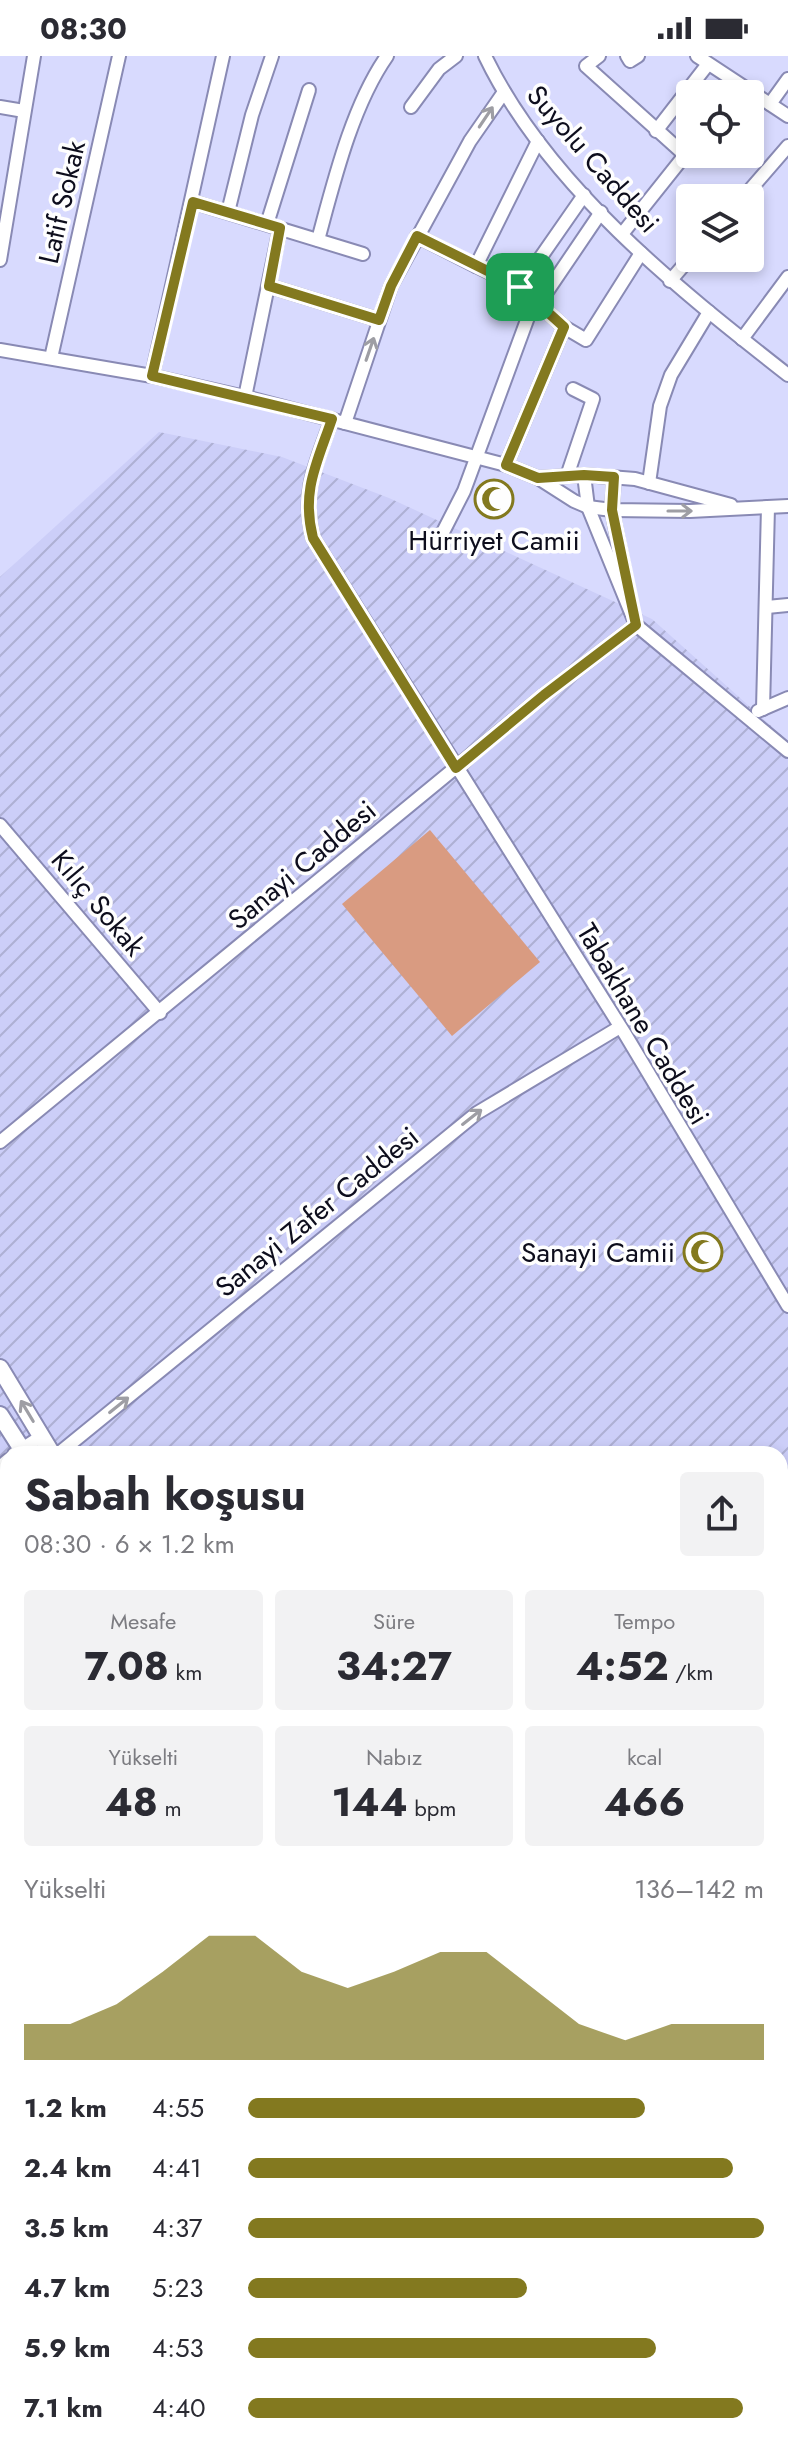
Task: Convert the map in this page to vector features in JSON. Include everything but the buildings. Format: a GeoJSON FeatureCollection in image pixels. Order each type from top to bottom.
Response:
{"type":"FeatureCollection","features":[{"type":"Feature","properties":{"kind":"main road"},"geometry":{"type":"LineString","coordinates":[[0,1368],[49,1446]]}},
{"type":"Feature","properties":{"kind":"main road"},"geometry":{"type":"LineString","coordinates":[[0,1415],[14,1446]]}},
{"type":"Feature","properties":{"kind":"street"},"geometry":{"type":"LineString","coordinates":[[0,260],[6,186],[34,56]]}},
{"type":"Feature","properties":{"kind":"street","name":"Latif Sokak"},"geometry":{"type":"LineString","coordinates":[[51,358],[119,56]]}},
{"type":"Feature","properties":{"kind":"street"},"geometry":{"type":"LineString","coordinates":[[152,376],[223,56]]}},
{"type":"Feature","properties":{"kind":"street"},"geometry":{"type":"LineString","coordinates":[[228,212],[252,115],[272,56]]}},
{"type":"Feature","properties":{"kind":"street"},"geometry":{"type":"LineString","coordinates":[[318,240],[336,174],[362,104],[373,76],[387,56]]}},
{"type":"Feature","properties":{"kind":"street"},"geometry":{"type":"LineString","coordinates":[[411,107],[439,69],[456,56]]}},
{"type":"Feature","properties":{"kind":"street","name":"Suyolu Caddesi"},"geometry":{"type":"LineString","coordinates":[[485,56],[504,92],[538,141],[584,195],[670,281],[788,375]]}},
{"type":"Feature","properties":{"kind":"street"},"geometry":{"type":"LineString","coordinates":[[599,56],[586,66],[656,131],[676,145]]}},
{"type":"Feature","properties":{"kind":"street"},"geometry":{"type":"LineString","coordinates":[[656,131],[703,60],[729,80]]}},
{"type":"Feature","properties":{"kind":"street"},"geometry":{"type":"LineString","coordinates":[[770,104],[788,79]]}},
{"type":"Feature","properties":{"kind":"street"},"geometry":{"type":"LineString","coordinates":[[245,397],[269,286],[274,226],[309,90]]}},
{"type":"Feature","properties":{"kind":"street","name":"Tabakhane Caddesi"},"geometry":{"type":"LineString","coordinates":[[504,92],[470,141],[391,286],[338,421],[311,477],[307,515],[313,538],[620,1027],[788,1306]]}},
{"type":"Feature","properties":{"kind":"street"},"geometry":{"type":"LineString","coordinates":[[764,101],[788,116]]}},
{"type":"Feature","properties":{"kind":"street"},"geometry":{"type":"LineString","coordinates":[[0,107],[24,111]]}},
{"type":"Feature","properties":{"kind":"street"},"geometry":{"type":"LineString","coordinates":[[476,266],[538,141]]}},
{"type":"Feature","properties":{"kind":"street"},"geometry":{"type":"LineString","coordinates":[[755,184],[788,146]]}},
{"type":"Feature","properties":{"kind":"street"},"geometry":{"type":"LineString","coordinates":[[622,234],[679,168]]}},
{"type":"Feature","properties":{"kind":"street"},"geometry":{"type":"LineString","coordinates":[[520,287],[584,195]]}},
{"type":"Feature","properties":{"kind":"street"},"geometry":{"type":"LineString","coordinates":[[193,202],[363,254]]}},
{"type":"Feature","properties":{"kind":"street"},"geometry":{"type":"LineString","coordinates":[[441,536],[464,491],[536,303],[601,212]]}},
{"type":"Feature","properties":{"kind":"street"},"geometry":{"type":"LineString","coordinates":[[417,236],[520,287],[564,327],[586,340],[641,253]]}},
{"type":"Feature","properties":{"kind":"street"},"geometry":{"type":"LineString","coordinates":[[670,281],[678,272]]}},
{"type":"Feature","properties":{"kind":"street"},"geometry":{"type":"LineString","coordinates":[[742,339],[788,277]]}},
{"type":"Feature","properties":{"kind":"street"},"geometry":{"type":"LineString","coordinates":[[269,286],[379,320]]}},
{"type":"Feature","properties":{"kind":"street"},"geometry":{"type":"LineString","coordinates":[[649,483],[663,396],[681,355],[709,312]]}},
{"type":"Feature","properties":{"kind":"street"},"geometry":{"type":"LineString","coordinates":[[506,465],[564,327]]}},
{"type":"Feature","properties":{"kind":"street"},"geometry":{"type":"LineString","coordinates":[[0,350],[152,376],[245,397],[506,465],[538,478],[588,507],[612,510],[788,506]]}},
{"type":"Feature","properties":{"kind":"street"},"geometry":{"type":"LineString","coordinates":[[567,476],[593,399],[573,389]]}},
{"type":"Feature","properties":{"kind":"street"},"geometry":{"type":"LineString","coordinates":[[584,475],[588,507],[636,625],[788,751]]}},
{"type":"Feature","properties":{"kind":"street"},"geometry":{"type":"LineString","coordinates":[[614,477],[612,510],[636,625]]}},
{"type":"Feature","properties":{"kind":"street"},"geometry":{"type":"LineString","coordinates":[[538,478],[614,477],[747,509]]}},
{"type":"Feature","properties":{"kind":"street"},"geometry":{"type":"LineString","coordinates":[[763,709],[768,507]]}},
{"type":"Feature","properties":{"kind":"street"},"geometry":{"type":"LineString","coordinates":[[767,607],[788,605]]}},
{"type":"Feature","properties":{"kind":"street","name":"Sanayi Caddesi"},"geometry":{"type":"LineString","coordinates":[[0,1142],[544,695],[636,625]]}},
{"type":"Feature","properties":{"kind":"street"},"geometry":{"type":"LineString","coordinates":[[747,717],[788,698]]}},
{"type":"Feature","properties":{"kind":"street","name":"Kılıç Sokak"},"geometry":{"type":"LineString","coordinates":[[0,825],[160,1013]]}},
{"type":"Feature","properties":{"kind":"street","name":"Sanayi Zafer Caddesi"},"geometry":{"type":"LineString","coordinates":[[65,1446],[477,1113],[620,1027]]}},
{"type":"Feature","properties":{"kind":"street"},"geometry":{"type":"LineString","coordinates":[[28,1446],[42,1436]]}},
{"type":"Feature","properties":{"kind":"shaded area"},"geometry":{"type":"Polygon","coordinates":[[[159,432],[282,457],[389,498],[652,619],[788,741],[788,1446],[0,1446],[0,577],[159,432]]]}},
{"type":"Feature","properties":{"kind":"green space"},"geometry":{"type":"Polygon","coordinates":[[[430,830],[540,962],[452,1036],[342,904],[430,830]]]}},
{"type":"Feature","properties":{"kind":"place","name":"Hürriyet Camii"},"geometry":{"type":"Point","coordinates":[494,499]}},
{"type":"Feature","properties":{"kind":"place","name":"Sanayi Camii"},"geometry":{"type":"Point","coordinates":[703,1252]}},
{"type":"Feature","properties":{"kind":"route"},"geometry":{"type":"LineString","coordinates":[[193,202],[280,228],[269,286],[379,320],[391,286],[417,236],[520,287],[564,327],[506,465],[538,478],[614,477],[612,510],[636,625],[544,695],[456,768],[313,538],[307,515],[311,477],[332,419],[152,376],[193,202]]}}]}
